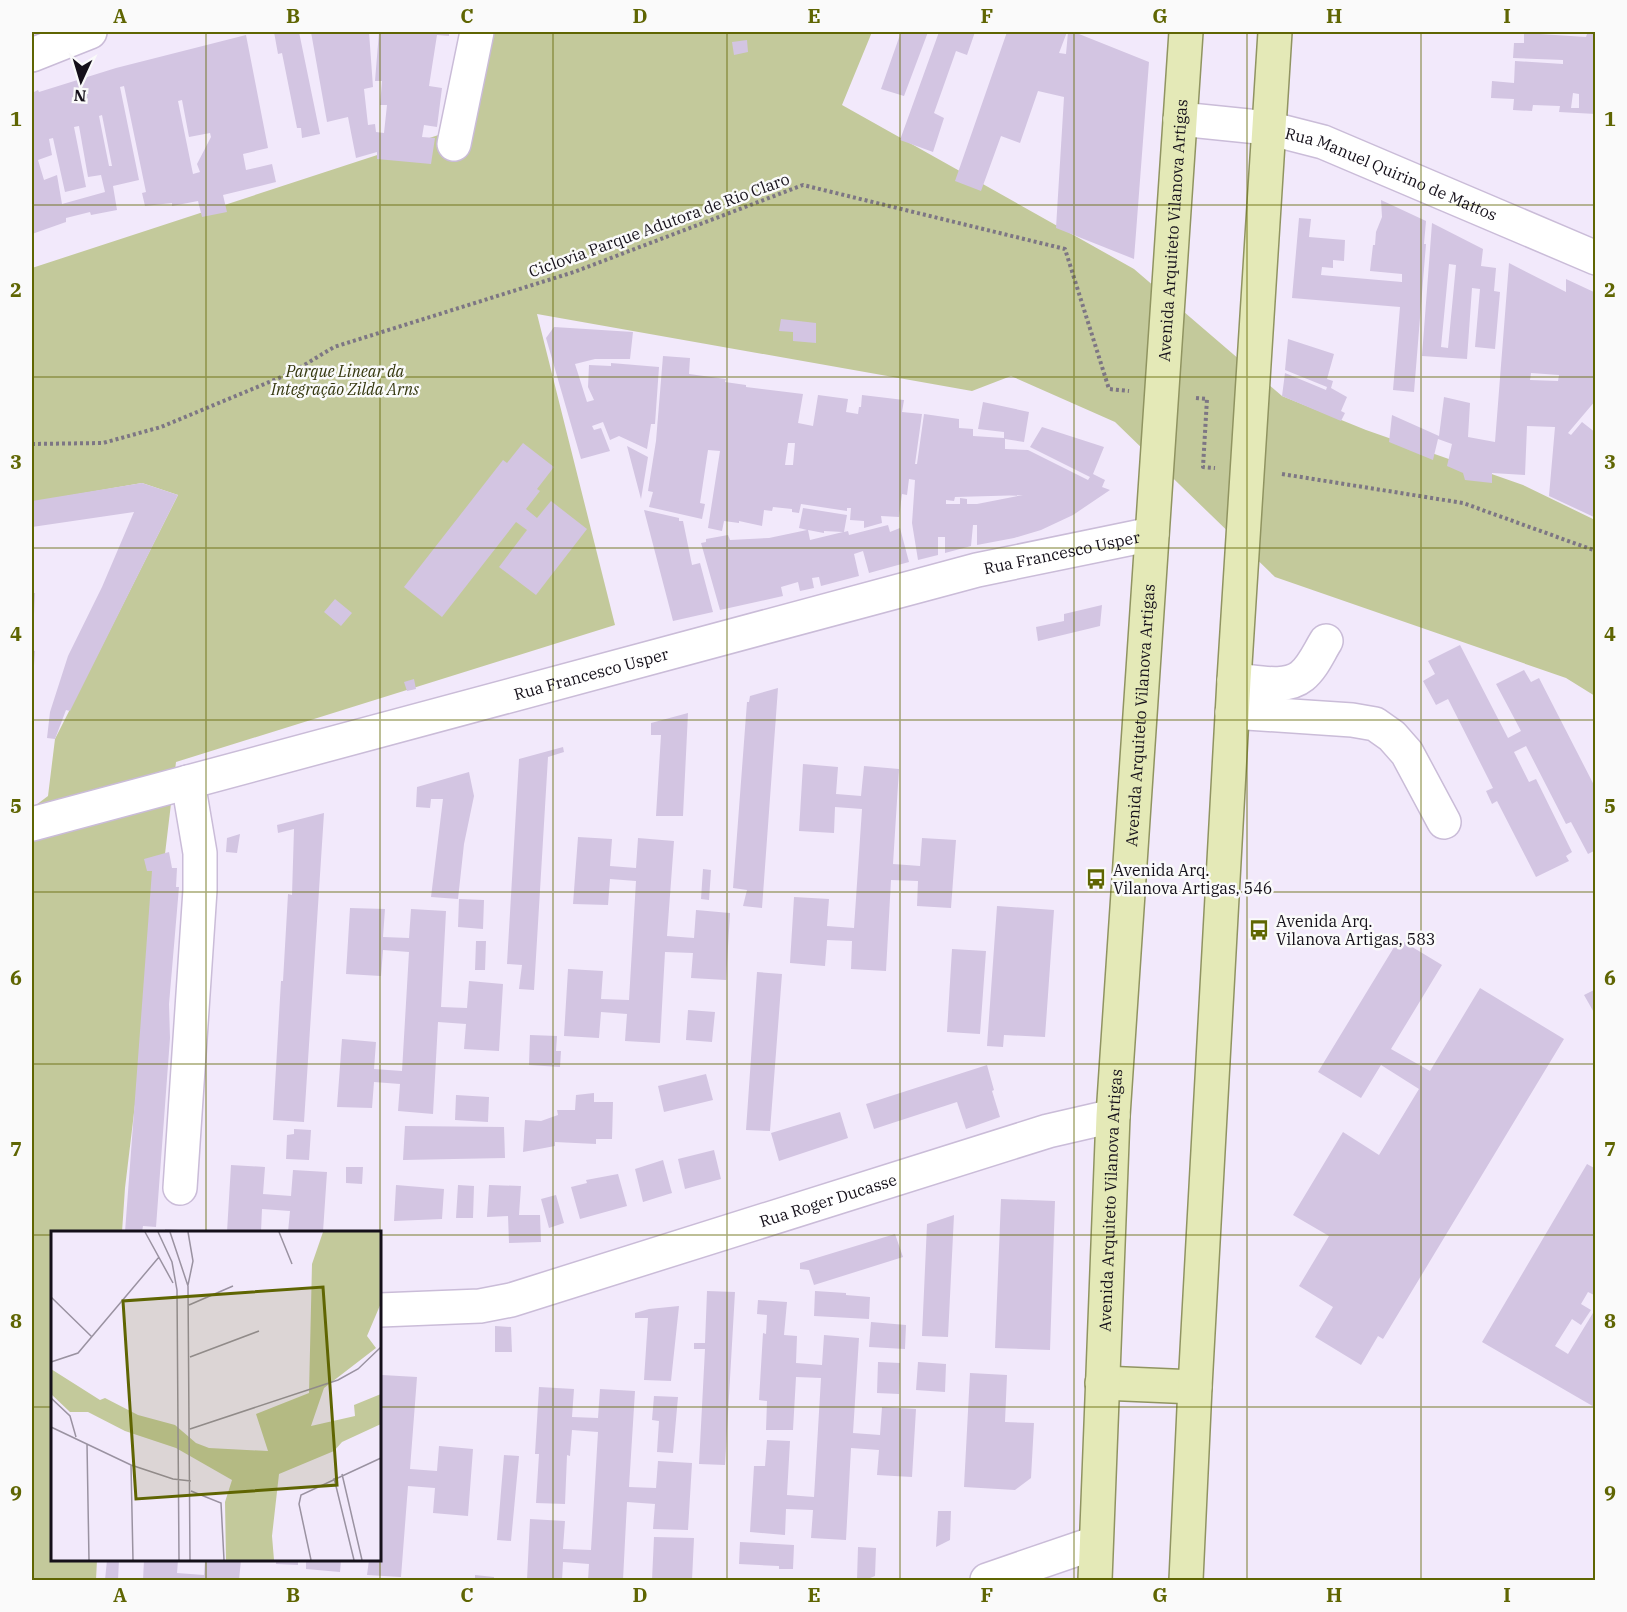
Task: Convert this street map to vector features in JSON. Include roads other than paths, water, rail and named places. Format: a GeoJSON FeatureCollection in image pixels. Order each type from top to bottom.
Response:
{"type":"FeatureCollection","features":[{"type":"Feature","properties":{"kind":"main road"},"geometry":{"type":"LineString","coordinates":[[1186,1581],[1233,696],[1275,32]]}},
{"type":"Feature","properties":{"kind":"main road","name":"Avenida Arquiteto Vilanova Artigas"},"geometry":{"type":"LineString","coordinates":[[1095,1581],[1113,1116],[1180,118],[1180,33]]}},
{"type":"Feature","properties":{"kind":"main road"},"geometry":{"type":"LineString","coordinates":[[1102,1383],[1195,1387]]}},
{"type":"Feature","properties":{"kind":"street"},"geometry":{"type":"LineString","coordinates":[[32,55],[90,32]]}},
{"type":"Feature","properties":{"kind":"street"},"geometry":{"type":"LineString","coordinates":[[454,144],[477,32]]}},
{"type":"Feature","properties":{"kind":"street","name":"Rua Manuel Quirino de Mattos"},"geometry":{"type":"LineString","coordinates":[[1180,118],[1268,128],[1323,142],[1596,258]]}},
{"type":"Feature","properties":{"kind":"street","name":"Rua Francesco Usper"},"geometry":{"type":"LineString","coordinates":[[32,824],[977,570],[1152,534]]}},
{"type":"Feature","properties":{"kind":"street"},"geometry":{"type":"LineString","coordinates":[[1233,696],[1286,684],[1302,676],[1326,641]]}},
{"type":"Feature","properties":{"kind":"street"},"geometry":{"type":"LineString","coordinates":[[1233,696],[1375,724],[1392,736],[1407,753],[1444,822]]}},
{"type":"Feature","properties":{"kind":"street"},"geometry":{"type":"LineString","coordinates":[[180,1188],[200,890],[200,853],[188,782]]}},
{"type":"Feature","properties":{"kind":"street","name":"Rua Roger Ducasse"},"geometry":{"type":"LineString","coordinates":[[381,1310],[480,1306],[511,1300],[1048,1131],[1113,1116]]}},
{"type":"Feature","properties":{"kind":"street"},"geometry":{"type":"LineString","coordinates":[[987,1581],[1095,1543]]}},
{"type":"Feature","properties":{"kind":"place","name":"Avenida Arq. Vilanova Artigas, 546"},"geometry":{"type":"Point","coordinates":[1096,879]}},
{"type":"Feature","properties":{"kind":"place","name":"Avenida Arq. Vilanova Artigas, 583"},"geometry":{"type":"Point","coordinates":[1259,930]}},
{"type":"Feature","properties":{"kind":"park label","name":"Parque Linear da Integração Zilda Arns"},"geometry":{"type":"Point","coordinates":[345,380]}}]}
